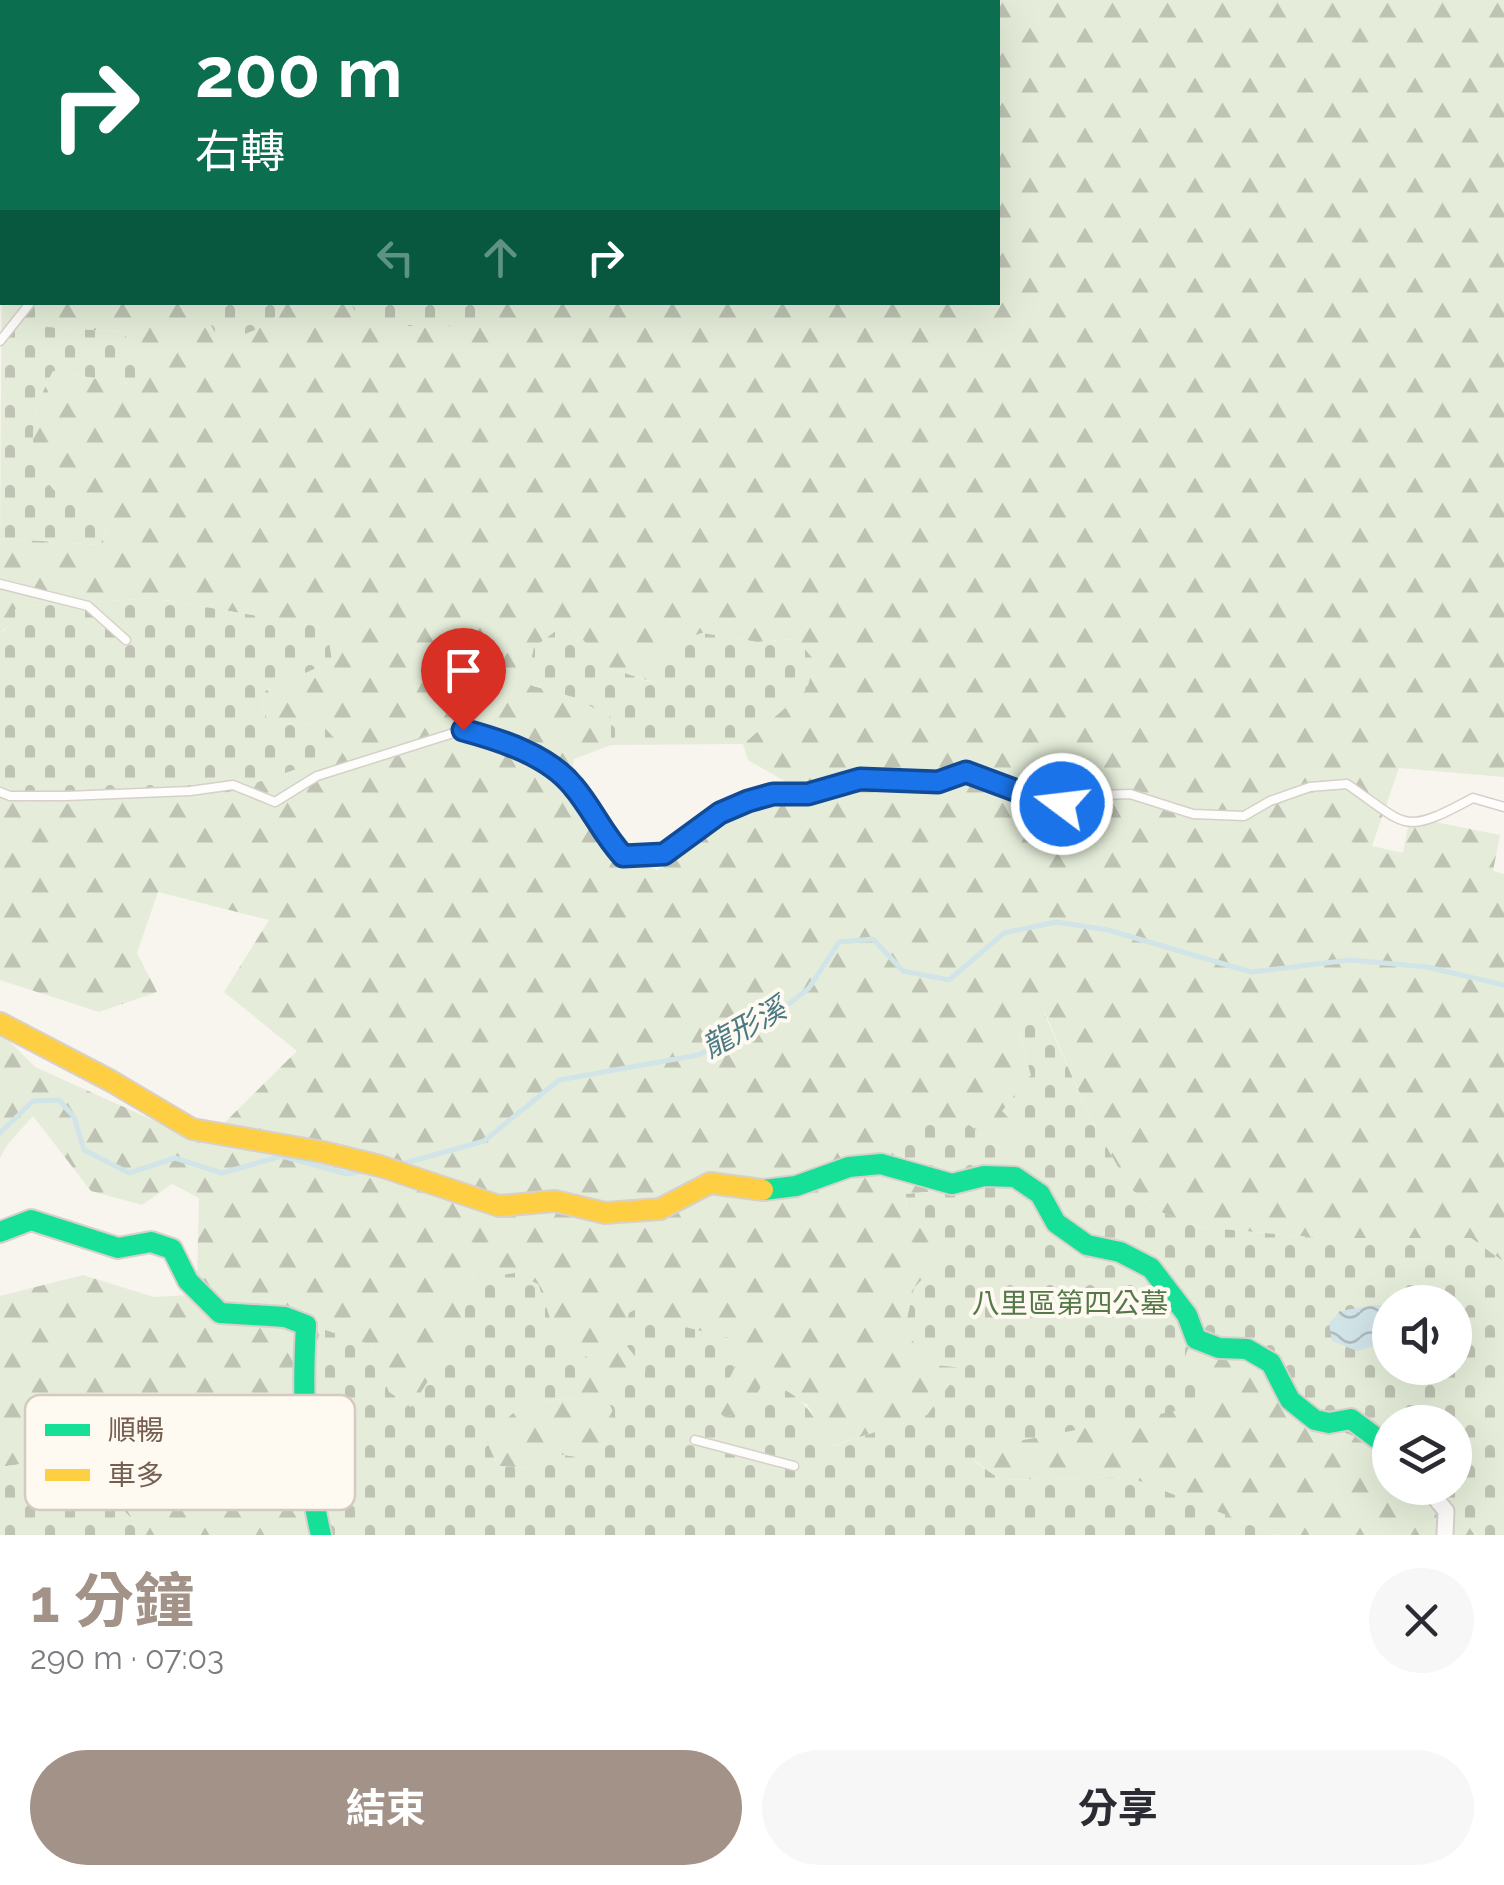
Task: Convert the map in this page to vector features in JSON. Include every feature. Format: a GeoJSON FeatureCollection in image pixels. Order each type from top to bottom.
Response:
{"type":"FeatureCollection","features":[{"type":"Feature","properties":{"kind":"street"},"geometry":{"type":"LineString","coordinates":[[0,1023],[111,1081],[192,1130],[380,1166],[498,1206],[554,1201],[605,1213],[660,1209],[710,1183],[757,1191],[796,1186],[849,1167],[881,1164],[952,1184],[984,1176],[1016,1178],[1040,1194],[1056,1223],[1088,1245],[1120,1252],[1151,1268],[1187,1315],[1196,1339],[1218,1348],[1246,1348],[1271,1363],[1279,1390],[1302,1411],[1327,1423],[1351,1419],[1372,1435]]}},
{"type":"Feature","properties":{"kind":"street"},"geometry":{"type":"LineString","coordinates":[[0,1232],[31,1220],[118,1248],[150,1242],[172,1249],[188,1281],[220,1313],[285,1317],[306,1325],[303,1395]]}},
{"type":"Feature","properties":{"kind":"street"},"geometry":{"type":"LineString","coordinates":[[1441,1505],[1446,1511],[1445,1535]]}},
{"type":"Feature","properties":{"kind":"street"},"geometry":{"type":"LineString","coordinates":[[316,1510],[321,1535]]}},
{"type":"Feature","properties":{"kind":"lane"},"geometry":{"type":"LineString","coordinates":[[0,342],[28,305]]}},
{"type":"Feature","properties":{"kind":"lane"},"geometry":{"type":"LineString","coordinates":[[0,584],[88,606],[126,640]]}},
{"type":"Feature","properties":{"kind":"lane"},"geometry":{"type":"LineString","coordinates":[[0,792],[10,796],[66,796],[190,791],[233,785],[276,802],[317,776],[463,730],[534,756],[572,784],[603,834],[623,856],[664,854],[720,813],[773,794],[808,794],[860,779],[938,782],[966,772],[1062,804],[1130,794],[1193,814],[1244,816],[1270,801],[1310,788],[1346,784],[1387,816],[1408,823],[1430,821],[1473,798],[1504,808]]}},
{"type":"Feature","properties":{"kind":"lane"},"geometry":{"type":"LineString","coordinates":[[695,1440],[794,1466]]}},
{"type":"Feature","properties":{"kind":"green space"},"geometry":{"type":"Polygon","coordinates":[[[1000,0],[1504,0],[1504,777],[1399,768],[1372,846],[1403,853],[1410,817],[1500,835],[1493,871],[1504,874],[1504,1262],[1471,1238],[1319,1238],[1200,1227],[1153,1209],[1129,1187],[1091,1119],[1045,1013],[1018,1032],[1031,1075],[1014,1145],[997,1147],[967,1123],[897,1125],[953,1190],[906,1194],[907,1214],[947,1255],[914,1288],[963,1367],[928,1415],[829,1447],[807,1404],[761,1387],[748,1411],[724,1417],[715,1408],[737,1363],[663,1333],[650,1302],[646,1370],[614,1437],[583,1458],[557,1454],[534,1468],[498,1466],[487,1442],[507,1418],[534,1403],[576,1398],[538,1284],[476,1280],[452,1345],[411,1408],[389,1392],[371,1345],[355,1408],[355,1395],[25,1395],[25,1463],[0,1467],[0,1296],[83,1275],[154,1297],[189,1295],[197,1279],[199,1198],[172,1184],[142,1205],[91,1191],[33,1116],[0,1158],[0,1032],[35,1067],[204,1143],[297,1051],[224,992],[269,920],[158,892],[137,953],[157,992],[99,1012],[0,980],[0,787],[37,806],[322,725],[270,723],[261,708],[265,691],[332,661],[326,628],[153,598],[28,606],[0,633],[0,538],[100,545],[107,529],[51,487],[36,459],[33,429],[40,399],[53,371],[128,384],[122,332],[47,327],[46,309],[51,305],[202,305],[274,322],[277,305],[352,305],[357,316],[485,315],[495,305],[1000,305],[1000,0]],[[567,623],[526,684],[573,697],[611,717],[611,745],[574,759],[569,799],[623,856],[657,870],[786,782],[748,760],[743,744],[807,689],[796,639],[757,642],[702,633],[653,682],[609,668],[567,623]]]}},
{"type":"Feature","properties":{"kind":"green space"},"geometry":{"type":"Polygon","coordinates":[[[2,305],[52,305],[46,309],[47,327],[122,332],[145,360],[144,377],[128,384],[53,371],[33,428],[35,456],[49,484],[61,497],[107,528],[100,545],[0,538],[2,305]]]}},
{"type":"Feature","properties":{"kind":"green space"},"geometry":{"type":"Polygon","coordinates":[[[197,305],[277,305],[274,322],[240,336],[218,338],[197,305]]]}},
{"type":"Feature","properties":{"kind":"green space"},"geometry":{"type":"Polygon","coordinates":[[[352,305],[496,305],[485,315],[447,326],[375,326],[357,316],[352,305]]]}},
{"type":"Feature","properties":{"kind":"green space"},"geometry":{"type":"Polygon","coordinates":[[[153,598],[327,628],[332,661],[265,691],[261,708],[270,723],[322,725],[335,739],[332,757],[229,792],[37,806],[0,787],[0,633],[5,630],[10,610],[153,598]]]}},
{"type":"Feature","properties":{"kind":"green space"},"geometry":{"type":"Polygon","coordinates":[[[567,623],[609,668],[652,682],[662,645],[702,633],[757,642],[796,639],[815,661],[807,689],[743,744],[611,745],[611,717],[573,697],[526,684],[534,647],[567,623]]]}},
{"type":"Feature","properties":{"kind":"green space","name":"八里區第四公墓"},"geometry":{"type":"Polygon","coordinates":[[[1044,1013],[1091,1119],[1129,1187],[1153,1209],[1200,1227],[1319,1238],[1471,1238],[1504,1262],[1504,1535],[1475,1535],[1453,1505],[1472,1505],[1472,1405],[1372,1405],[1372,1443],[1322,1424],[1245,1357],[1188,1349],[1182,1365],[1212,1381],[1213,1398],[1196,1407],[988,1447],[974,1461],[1001,1480],[1129,1477],[1277,1535],[323,1535],[320,1510],[355,1510],[355,1395],[309,1395],[306,1366],[322,1329],[371,1345],[389,1392],[411,1407],[452,1345],[476,1279],[515,1273],[538,1284],[555,1332],[593,1362],[576,1398],[525,1406],[507,1418],[487,1442],[498,1466],[534,1468],[557,1454],[583,1458],[614,1437],[619,1425],[604,1392],[646,1370],[622,1340],[629,1313],[650,1301],[663,1332],[673,1324],[734,1339],[737,1363],[715,1408],[724,1417],[747,1411],[761,1387],[775,1387],[804,1405],[830,1447],[927,1415],[962,1368],[936,1365],[904,1332],[914,1288],[946,1255],[907,1214],[906,1194],[952,1190],[897,1159],[897,1124],[967,1123],[997,1147],[1014,1145],[1017,1127],[1002,1111],[1031,1075],[1018,1031],[1026,1015],[1044,1013]]]}},
{"type":"Feature","properties":{"kind":"green space"},"geometry":{"type":"Polygon","coordinates":[[[1188,1349],[1245,1357],[1322,1424],[1372,1443],[1372,1505],[1453,1505],[1475,1535],[1277,1535],[1129,1477],[1001,1480],[974,1460],[988,1447],[1181,1365],[1188,1349]]]}},
{"type":"Feature","properties":{"kind":"green space"},"geometry":{"type":"Polygon","coordinates":[[[25,1463],[25,1510],[123,1510],[140,1535],[0,1535],[0,1467],[25,1463]]]}},
{"type":"Feature","properties":{"kind":"green space"},"geometry":{"type":"Polygon","coordinates":[[[123,1510],[329,1510],[323,1535],[140,1535],[123,1510]]]}},
{"type":"Feature","properties":{"kind":"water"},"geometry":{"type":"Polygon","coordinates":[[[1372,1306],[1372,1346],[1357,1351],[1332,1341],[1329,1323],[1340,1311],[1372,1306]]]}},
{"type":"Feature","properties":{"kind":"waterway","name":"龍形溪"},"geometry":{"type":"LineString","coordinates":[[402,1164],[484,1141],[559,1080],[698,1055],[767,1021],[809,988],[839,942],[873,939],[903,971],[949,980],[1004,933],[1056,922],[1108,930],[1251,972],[1350,960],[1427,967],[1504,985]]}},
{"type":"Feature","properties":{"kind":"waterway","name":"龍形溪"},"geometry":{"type":"LineString","coordinates":[[0,1133],[33,1101],[59,1100],[74,1117],[84,1150],[129,1173],[175,1158],[222,1173],[282,1156],[347,1174],[366,1171]]}},
{"type":"Feature","properties":{"kind":"traffic: fast"},"geometry":{"type":"LineString","coordinates":[[763,1190],[796,1186],[849,1167],[881,1164],[952,1184],[984,1176],[1015,1177],[1040,1194],[1056,1223],[1087,1245],[1120,1252],[1151,1268],[1187,1315],[1196,1339],[1219,1348],[1247,1349],[1271,1363],[1290,1400],[1315,1420],[1329,1423],[1351,1419],[1372,1435]]}},
{"type":"Feature","properties":{"kind":"traffic: fast"},"geometry":{"type":"LineString","coordinates":[[0,1232],[31,1220],[118,1248],[151,1242],[172,1249],[188,1281],[220,1313],[285,1317],[306,1325],[305,1395]]}},
{"type":"Feature","properties":{"kind":"traffic: fast"},"geometry":{"type":"LineString","coordinates":[[316,1510],[321,1535]]}},
{"type":"Feature","properties":{"kind":"traffic: slow"},"geometry":{"type":"LineString","coordinates":[[0,1023],[192,1129],[380,1166],[499,1206],[555,1201],[605,1213],[660,1209],[710,1183],[763,1190]]}},
{"type":"Feature","properties":{"kind":"route"},"geometry":{"type":"LineString","coordinates":[[463,730],[534,756],[572,784],[603,834],[623,856],[664,854],[720,813],[748,801],[773,794],[808,794],[860,779],[938,782],[966,772],[1062,804]]}}]}
